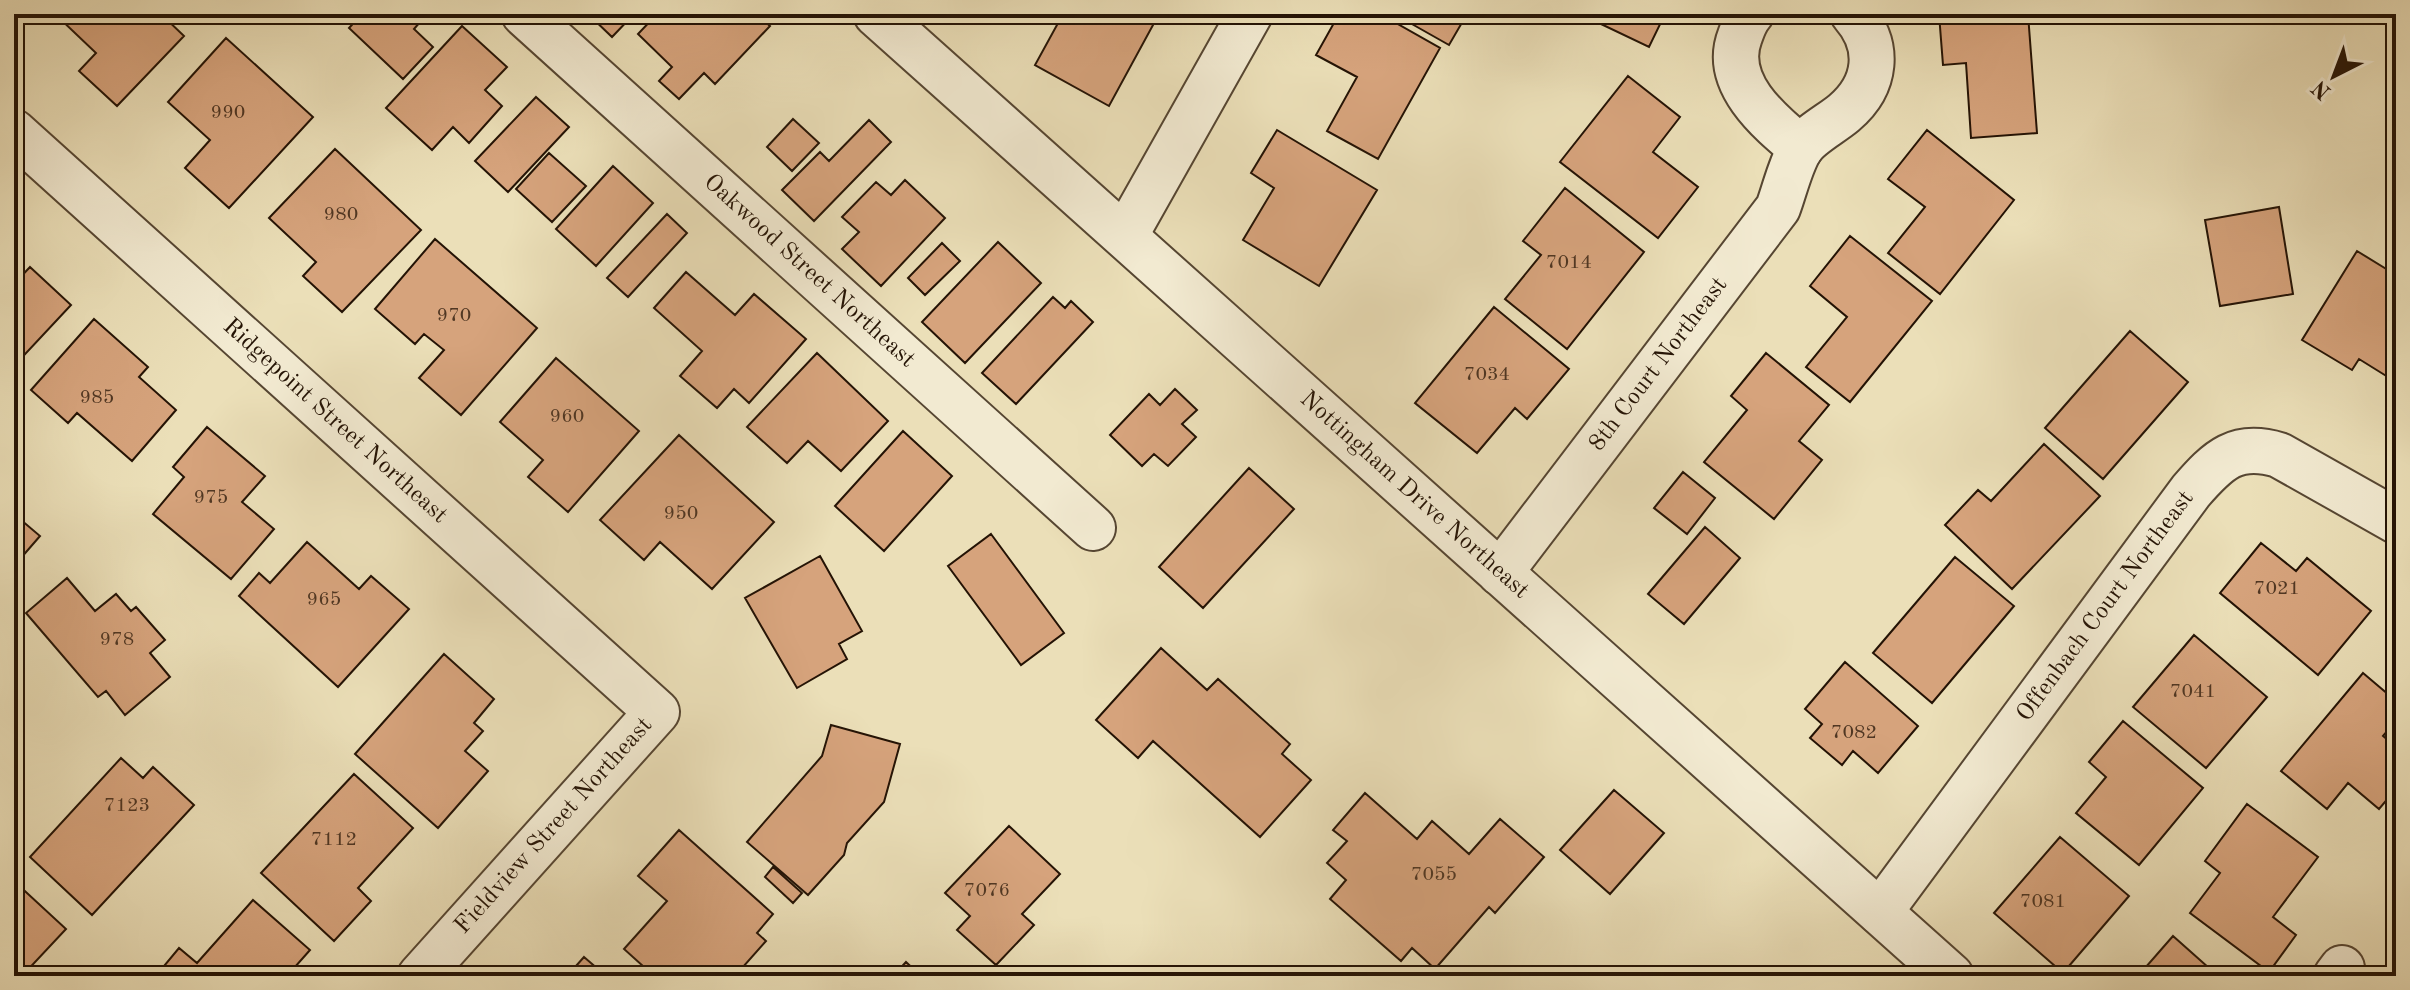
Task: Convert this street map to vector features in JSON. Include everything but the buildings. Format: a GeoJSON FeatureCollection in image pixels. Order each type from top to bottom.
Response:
{"type":"FeatureCollection","features":[{"type":"Feature","properties":{"kind":"street","name":"Oakwood Street Northeast"},"geometry":{"type":"LineString","coordinates":[[524,14],[1093,528]]}},
{"type":"Feature","properties":{"kind":"street","name":"Nottingham Drive Northeast"},"geometry":{"type":"LineString","coordinates":[[876,14],[1951,976]]}},
{"type":"Feature","properties":{"kind":"street"},"geometry":{"type":"LineString","coordinates":[[1125,236],[1250,14]]}},
{"type":"Feature","properties":{"kind":"street"},"geometry":{"type":"LineString","coordinates":[[1751,14],[1734,51],[1736,72],[1751,98],[1774,126],[1801,148]]}},
{"type":"Feature","properties":{"kind":"street","name":"8th Court Northeast"},"geometry":{"type":"LineString","coordinates":[[1500,573],[1778,208],[1801,148],[1848,109],[1865,86],[1873,61],[1870,38],[1853,14]]}},
{"type":"Feature","properties":{"kind":"street","name":"Ridgepoint Street Northeast"},"geometry":{"type":"LineString","coordinates":[[14,132],[657,712]]}},
{"type":"Feature","properties":{"kind":"street","name":"Offenbach Court Northeast"},"geometry":{"type":"LineString","coordinates":[[1880,912],[2213,465],[2238,452],[2260,449],[2396,521]]}},
{"type":"Feature","properties":{"kind":"street","name":"Fieldview Street Northeast"},"geometry":{"type":"LineString","coordinates":[[420,976],[657,712]]}}]}
